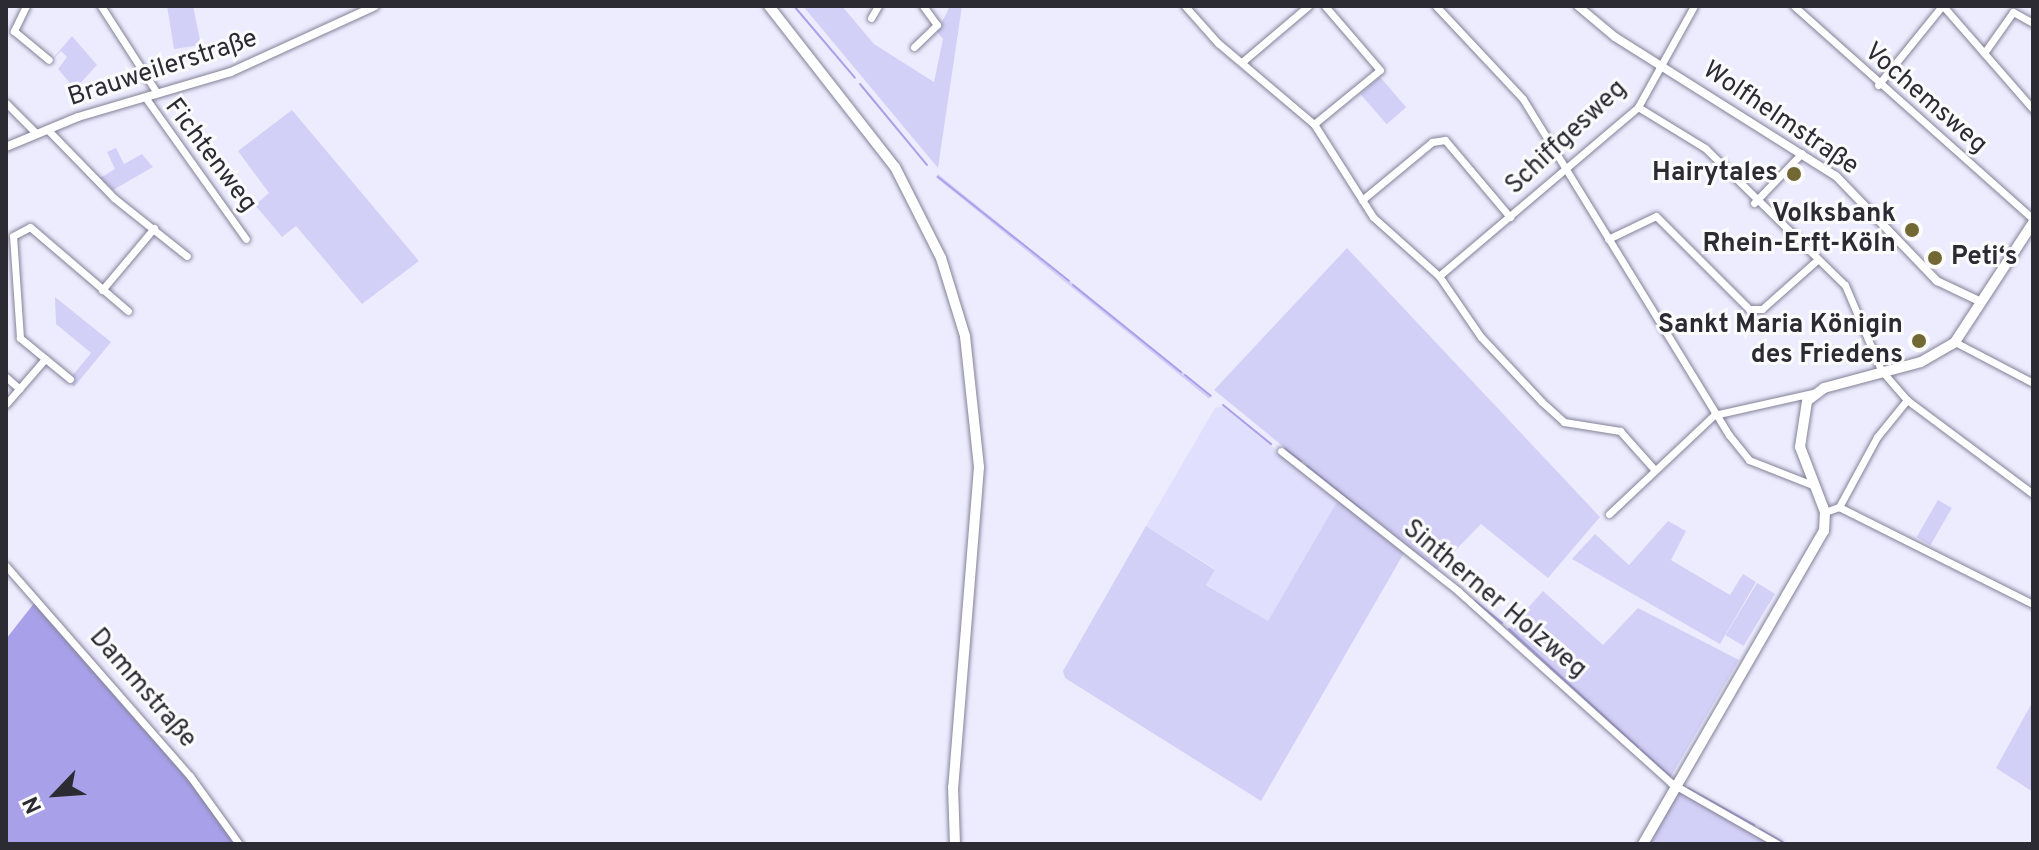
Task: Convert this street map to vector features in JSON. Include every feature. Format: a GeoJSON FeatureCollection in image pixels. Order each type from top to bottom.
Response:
{"type":"FeatureCollection","features":[{"type":"Feature","properties":{"kind":"main road"},"geometry":{"type":"LineString","coordinates":[[769,6],[895,167],[941,258],[965,336],[979,467],[953,787],[955,844]]}},
{"type":"Feature","properties":{"kind":"main road"},"geometry":{"type":"LineString","coordinates":[[1643,844],[1824,531],[1825,512],[1798,431],[1804,407],[1817,392],[1884,374],[1955,342],[2033,221]]}},
{"type":"Feature","properties":{"kind":"street"},"geometry":{"type":"LineString","coordinates":[[26,6],[18,18],[15,34],[49,60]]}},
{"type":"Feature","properties":{"kind":"street"},"geometry":{"type":"LineString","coordinates":[[101,6],[157,93]]}},
{"type":"Feature","properties":{"kind":"street","name":"Brauweilerstraße"},"geometry":{"type":"LineString","coordinates":[[6,147],[47,129],[231,72],[375,6]]}},
{"type":"Feature","properties":{"kind":"street"},"geometry":{"type":"LineString","coordinates":[[871,18],[878,6]]}},
{"type":"Feature","properties":{"kind":"street"},"geometry":{"type":"LineString","coordinates":[[914,47],[937,25],[923,6]]}},
{"type":"Feature","properties":{"kind":"street"},"geometry":{"type":"LineString","coordinates":[[1185,6],[1210,34],[1314,124],[1362,200],[1439,276],[1481,337],[1542,402],[1564,422],[1620,431],[1653,468]]}},
{"type":"Feature","properties":{"kind":"street"},"geometry":{"type":"LineString","coordinates":[[1242,62],[1308,6]]}},
{"type":"Feature","properties":{"kind":"street"},"geometry":{"type":"LineString","coordinates":[[1314,124],[1380,70],[1325,6]]}},
{"type":"Feature","properties":{"kind":"street"},"geometry":{"type":"LineString","coordinates":[[1436,6],[1523,99],[1714,415],[1749,460],[1815,486]]}},
{"type":"Feature","properties":{"kind":"street","name":"Wolfhelmstraße"},"geometry":{"type":"LineString","coordinates":[[1578,6],[1662,66],[1802,153],[1865,202],[1937,281],[1979,301]]}},
{"type":"Feature","properties":{"kind":"street","name":"Schiffgesweg"},"geometry":{"type":"LineString","coordinates":[[1439,276],[1568,170],[1638,107],[1694,6]]}},
{"type":"Feature","properties":{"kind":"street","name":"Vochemsweg"},"geometry":{"type":"LineString","coordinates":[[1794,6],[1878,85],[2033,221]]}},
{"type":"Feature","properties":{"kind":"street"},"geometry":{"type":"LineString","coordinates":[[1878,85],[1943,6],[2033,109]]}},
{"type":"Feature","properties":{"kind":"street"},"geometry":{"type":"LineString","coordinates":[[1984,53],[2013,12],[2033,23]]}},
{"type":"Feature","properties":{"kind":"street","name":"Fichtenweg"},"geometry":{"type":"LineString","coordinates":[[145,97],[246,239]]}},
{"type":"Feature","properties":{"kind":"street"},"geometry":{"type":"LineString","coordinates":[[6,103],[36,133]]}},
{"type":"Feature","properties":{"kind":"street"},"geometry":{"type":"LineString","coordinates":[[1638,107],[1681,129],[1754,203],[1851,293],[1884,374],[1907,400],[2033,494]]}},
{"type":"Feature","properties":{"kind":"street"},"geometry":{"type":"LineString","coordinates":[[47,129],[114,198],[187,256]]}},
{"type":"Feature","properties":{"kind":"street"},"geometry":{"type":"LineString","coordinates":[[1362,200],[1432,142],[1445,140],[1510,217]]}},
{"type":"Feature","properties":{"kind":"street"},"geometry":{"type":"LineString","coordinates":[[1754,203],[1802,153]]}},
{"type":"Feature","properties":{"kind":"street"},"geometry":{"type":"LineString","coordinates":[[1608,239],[1656,216],[1749,309],[1762,309],[1816,261]]}},
{"type":"Feature","properties":{"kind":"street"},"geometry":{"type":"LineString","coordinates":[[70,379],[20,338],[13,236],[30,227],[128,311]]}},
{"type":"Feature","properties":{"kind":"street"},"geometry":{"type":"LineString","coordinates":[[102,290],[154,228]]}},
{"type":"Feature","properties":{"kind":"street"},"geometry":{"type":"LineString","coordinates":[[1955,342],[2033,383]]}},
{"type":"Feature","properties":{"kind":"street"},"geometry":{"type":"LineString","coordinates":[[6,404],[45,359]]}},
{"type":"Feature","properties":{"kind":"street"},"geometry":{"type":"LineString","coordinates":[[6,377],[20,389]]}},
{"type":"Feature","properties":{"kind":"street"},"geometry":{"type":"LineString","coordinates":[[1609,514],[1653,468],[1714,415],[1817,392]]}},
{"type":"Feature","properties":{"kind":"street"},"geometry":{"type":"LineString","coordinates":[[1825,512],[1839,507],[1877,437],[1907,400]]}},
{"type":"Feature","properties":{"kind":"street","name":"Sintherner Holzweg"},"geometry":{"type":"LineString","coordinates":[[1281,451],[1458,591],[1676,786],[1778,844]]}},
{"type":"Feature","properties":{"kind":"street"},"geometry":{"type":"LineString","coordinates":[[1839,507],[2033,604]]}},
{"type":"Feature","properties":{"kind":"street","name":"Dammstraße"},"geometry":{"type":"LineString","coordinates":[[6,566],[183,767],[239,844]]}},
{"type":"Feature","properties":{"kind":"shaded area"},"geometry":{"type":"Polygon","coordinates":[[[167,6],[193,6],[201,45],[174,49],[167,6]]]}},
{"type":"Feature","properties":{"kind":"shaded area"},"geometry":{"type":"Polygon","coordinates":[[[803,6],[842,6],[874,44],[934,82],[943,39],[937,32],[950,6],[962,6],[938,168],[803,6]]]}},
{"type":"Feature","properties":{"kind":"shaded area"},"geometry":{"type":"Polygon","coordinates":[[[72,36],[97,65],[75,89],[58,69],[67,57],[61,51],[50,62],[72,36]]]}},
{"type":"Feature","properties":{"kind":"shaded area"},"geometry":{"type":"Polygon","coordinates":[[[1380,77],[1406,107],[1387,124],[1360,94],[1380,77]]]}},
{"type":"Feature","properties":{"kind":"shaded area"},"geometry":{"type":"Polygon","coordinates":[[[292,110],[419,261],[362,304],[296,226],[282,237],[255,205],[269,193],[238,151],[292,110]]]}},
{"type":"Feature","properties":{"kind":"shaded area"},"geometry":{"type":"Polygon","coordinates":[[[116,148],[124,164],[142,154],[153,167],[113,190],[100,178],[115,169],[107,152],[116,148]]]}},
{"type":"Feature","properties":{"kind":"shaded area"},"geometry":{"type":"Polygon","coordinates":[[[938,174],[1212,396],[1209,399],[935,177],[938,174]]]}},
{"type":"Feature","properties":{"kind":"shaded area"},"geometry":{"type":"Polygon","coordinates":[[[1347,248],[1600,517],[1548,578],[1481,524],[1437,569],[1501,624],[1214,390],[1347,248]]]}},
{"type":"Feature","properties":{"kind":"shaded area"},"geometry":{"type":"Polygon","coordinates":[[[55,297],[111,342],[74,387],[68,381],[91,353],[56,324],[55,297]]]}},
{"type":"Feature","properties":{"kind":"shaded area"},"geometry":{"type":"Polygon","coordinates":[[[1222,406],[1338,500],[1268,622],[1206,584],[1215,569],[1146,526],[1215,408],[1222,406]]]}},
{"type":"Feature","properties":{"kind":"shaded area"},"geometry":{"type":"Polygon","coordinates":[[[1338,500],[1404,553],[1261,801],[1065,678],[1063,671],[1146,526],[1215,570],[1206,585],[1268,621],[1338,500]]]}},
{"type":"Feature","properties":{"kind":"shaded area"},"geometry":{"type":"Polygon","coordinates":[[[1938,500],[1952,508],[1930,545],[1916,537],[1938,500]]]}},
{"type":"Feature","properties":{"kind":"shaded area"},"geometry":{"type":"Polygon","coordinates":[[[1668,521],[1686,531],[1671,560],[1730,595],[1743,574],[1756,582],[1720,644],[1572,559],[1595,534],[1629,565],[1668,521]]]}},
{"type":"Feature","properties":{"kind":"shaded area"},"geometry":{"type":"Polygon","coordinates":[[[1757,583],[1775,594],[1744,646],[1726,635],[1757,583]]]}},
{"type":"Feature","properties":{"kind":"shaded area"},"geometry":{"type":"Polygon","coordinates":[[[1543,591],[1603,645],[1638,608],[1739,660],[1670,778],[1508,630],[1543,591]]]}},
{"type":"Feature","properties":{"kind":"shaded area"},"geometry":{"type":"Polygon","coordinates":[[[35,602],[194,785],[235,844],[6,844],[6,639],[35,602]]]}},
{"type":"Feature","properties":{"kind":"shaded area"},"geometry":{"type":"Polygon","coordinates":[[[2033,701],[2033,792],[1996,768],[2033,701]]]}},
{"type":"Feature","properties":{"kind":"shaded area"},"geometry":{"type":"Polygon","coordinates":[[[1678,791],[1757,834],[1773,844],[1647,844],[1678,791]]]}},
{"type":"Feature","properties":{"kind":"waterway"},"geometry":{"type":"LineString","coordinates":[[794,6],[855,78]]}},
{"type":"Feature","properties":{"kind":"waterway"},"geometry":{"type":"LineString","coordinates":[[860,84],[927,165]]}},
{"type":"Feature","properties":{"kind":"waterway"},"geometry":{"type":"LineString","coordinates":[[938,177],[1069,281]]}},
{"type":"Feature","properties":{"kind":"waterway"},"geometry":{"type":"LineString","coordinates":[[1073,285],[1181,372]]}},
{"type":"Feature","properties":{"kind":"waterway"},"geometry":{"type":"LineString","coordinates":[[1185,375],[1211,396]]}},
{"type":"Feature","properties":{"kind":"waterway"},"geometry":{"type":"LineString","coordinates":[[1223,405],[1271,444]]}},
{"type":"Feature","properties":{"kind":"waterway"},"geometry":{"type":"LineString","coordinates":[[1285,449],[1301,461]]}},
{"type":"Feature","properties":{"kind":"waterway"},"geometry":{"type":"LineString","coordinates":[[1307,466],[1362,510]]}},
{"type":"Feature","properties":{"kind":"waterway"},"geometry":{"type":"LineString","coordinates":[[1475,601],[1502,623]]}},
{"type":"Feature","properties":{"kind":"waterway"},"geometry":{"type":"LineString","coordinates":[[1509,629],[1638,747]]}},
{"type":"Feature","properties":{"kind":"waterway"},"geometry":{"type":"LineString","coordinates":[[1641,750],[1670,776]]}},
{"type":"Feature","properties":{"kind":"waterway"},"geometry":{"type":"LineString","coordinates":[[1688,788],[1754,825]]}},
{"type":"Feature","properties":{"kind":"waterway"},"geometry":{"type":"LineString","coordinates":[[1760,829],[1786,844]]}},
{"type":"Feature","properties":{"kind":"place","name":"Hairytales"},"geometry":{"type":"Point","coordinates":[1794,174]}},
{"type":"Feature","properties":{"kind":"place","name":"Volksbank Rhein-Erft-Köln"},"geometry":{"type":"Point","coordinates":[1912,230]}},
{"type":"Feature","properties":{"kind":"place","name":"Peti‘s"},"geometry":{"type":"Point","coordinates":[1935,258]}},
{"type":"Feature","properties":{"kind":"place","name":"Sankt Maria Königin des Friedens"},"geometry":{"type":"Point","coordinates":[1919,341]}}]}
